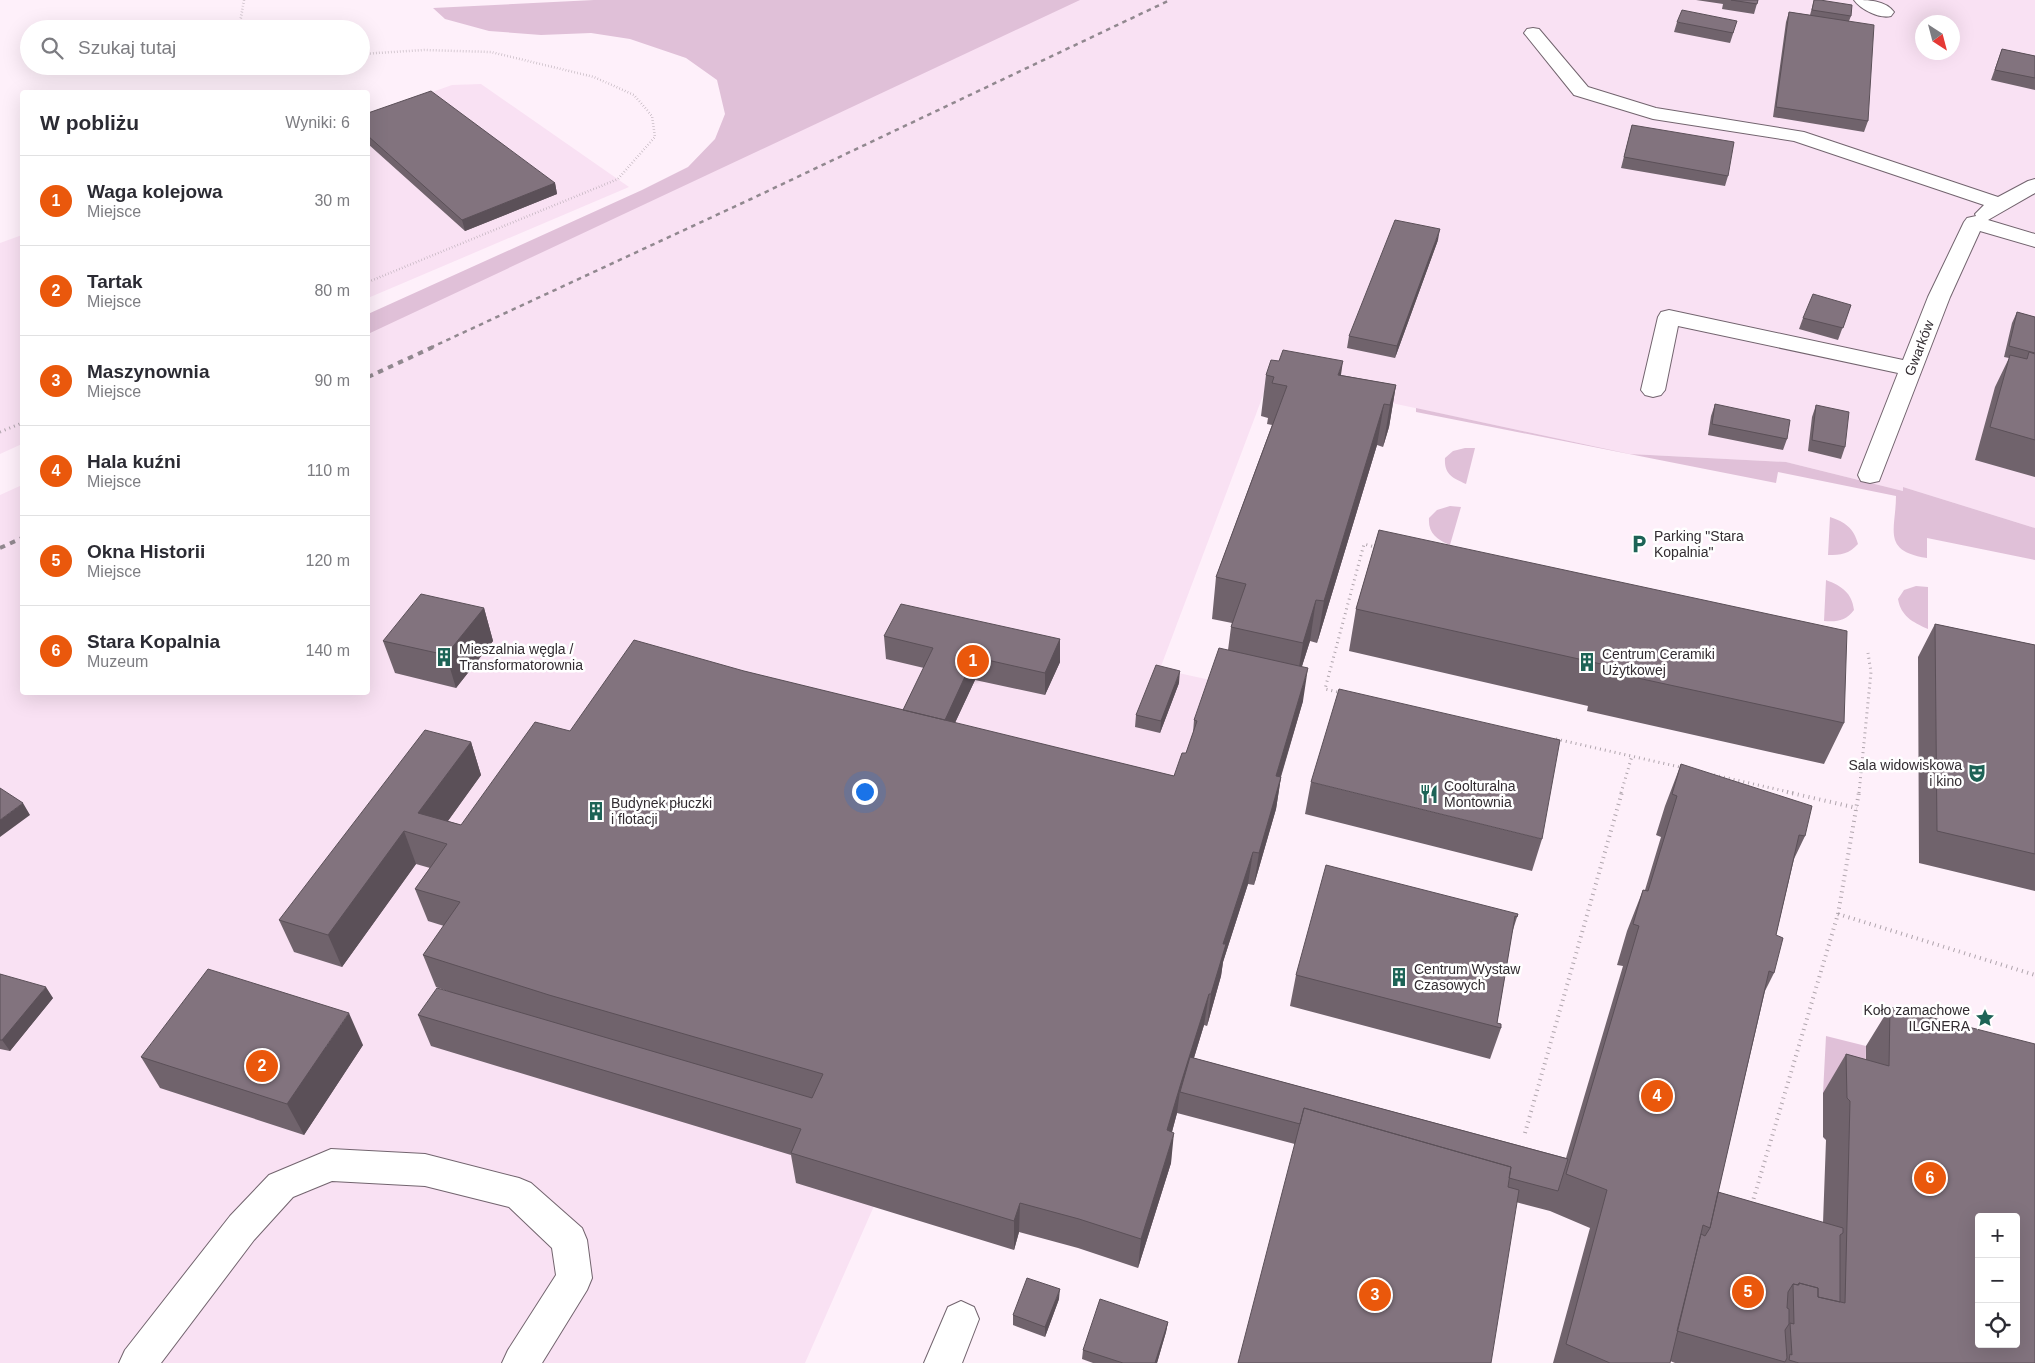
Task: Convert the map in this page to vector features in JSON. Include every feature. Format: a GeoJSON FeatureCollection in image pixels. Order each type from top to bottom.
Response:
{"type":"FeatureCollection","features":[{"type":"Feature","properties":{"kind":"lane"},"geometry":{"type":"LineString","coordinates":[[1863,0],[1885,12]]}},
{"type":"Feature","properties":{"kind":"lane"},"geometry":{"type":"LineString","coordinates":[[1533,33],[1581,91],[1653,113],[1797,136],[2000,204]]}},
{"type":"Feature","properties":{"kind":"lane"},"geometry":{"type":"LineString","coordinates":[[1974,222],[2000,204],[2035,185]]}},
{"type":"Feature","properties":{"kind":"lane"},"geometry":{"type":"LineString","coordinates":[[1974,222],[2035,241]]}},
{"type":"Feature","properties":{"kind":"lane","name":"Gwarków"},"geometry":{"type":"LineString","coordinates":[[1870,475],[1939,297],[1974,222]]}},
{"type":"Feature","properties":{"kind":"lane"},"geometry":{"type":"LineString","coordinates":[[1653,390],[1670,317],[1911,369]]}},
{"type":"Feature","properties":{"kind":"lane"},"geometry":{"type":"LineString","coordinates":[[138,1363],[242,1228],[281,1186],[332,1165],[425,1170],[520,1194],[570,1240],[574,1278],[521,1363]]}},
{"type":"Feature","properties":{"kind":"lane"},"geometry":{"type":"LineString","coordinates":[[943,1363],[961,1319]]}},
{"type":"Feature","properties":{"kind":"path"},"geometry":{"type":"LineString","coordinates":[[241,20],[244,0]]}},
{"type":"Feature","properties":{"kind":"path"},"geometry":{"type":"LineString","coordinates":[[370,53],[424,50],[491,52],[594,77],[634,94],[652,116],[656,137],[618,179],[370,281]]}},
{"type":"Feature","properties":{"kind":"path"},"geometry":{"type":"LineString","coordinates":[[0,432],[20,424]]}},
{"type":"Feature","properties":{"kind":"path"},"geometry":{"type":"LineString","coordinates":[[1345,693],[1326,689],[1364,544],[1380,548]]}},
{"type":"Feature","properties":{"kind":"path"},"geometry":{"type":"LineString","coordinates":[[1752,1205],[1838,914],[1857,808],[1870,672],[1868,653]]}},
{"type":"Feature","properties":{"kind":"path"},"geometry":{"type":"LineString","coordinates":[[1546,737],[1689,769]]}},
{"type":"Feature","properties":{"kind":"path"},"geometry":{"type":"LineString","coordinates":[[1525,1133],[1632,756]]}},
{"type":"Feature","properties":{"kind":"path"},"geometry":{"type":"LineString","coordinates":[[1707,774],[1857,808]]}},
{"type":"Feature","properties":{"kind":"path"},"geometry":{"type":"LineString","coordinates":[[1838,914],[2035,975]]}},
{"type":"Feature","properties":{"kind":"shaded area"},"geometry":{"type":"Polygon","coordinates":[[[594,0],[1080,0],[370,333],[370,313],[642,190],[688,167],[715,139],[725,114],[717,80],[686,58],[630,39],[591,33],[541,35],[489,31],[445,19],[433,8],[594,0]]]}},
{"type":"Feature","properties":{"kind":"shaded area"},"geometry":{"type":"Polygon","coordinates":[[[1048,0],[2035,0],[2035,528],[1903,487],[1903,491],[1786,462],[1630,454],[1270,377],[1160,669],[1215,681],[1183,786],[472,934],[559,1027],[806,1159],[874,1206],[805,1363],[0,1363],[0,495],[20,486],[20,695],[370,695],[370,322],[1048,0]]]}},
{"type":"Feature","properties":{"kind":"shaded area"},"geometry":{"type":"Polygon","coordinates":[[[481,84],[629,187],[370,297],[370,114],[452,85],[481,84]]]}},
{"type":"Feature","properties":{"kind":"shaded area"},"geometry":{"type":"Polygon","coordinates":[[[20,236],[20,445],[0,454],[0,243],[20,236]]]}},
{"type":"Feature","properties":{"kind":"shaded area"},"geometry":{"type":"Polygon","coordinates":[[[1416,408],[1630,454],[1786,462],[1903,491],[1903,487],[2035,528],[2035,560],[1927,538],[1927,558],[1912,555],[1897,544],[1894,537],[1896,496],[1778,472],[1776,483],[1416,412],[1416,408]]]}},
{"type":"Feature","properties":{"kind":"shaded area"},"geometry":{"type":"Polygon","coordinates":[[[1475,448],[1466,484],[1450,475],[1445,463],[1445,458],[1453,451],[1475,448]]]}},
{"type":"Feature","properties":{"kind":"shaded area"},"geometry":{"type":"Polygon","coordinates":[[[1450,506],[1461,507],[1450,545],[1434,535],[1430,528],[1429,518],[1437,510],[1450,506]]]}},
{"type":"Feature","properties":{"kind":"shaded area"},"geometry":{"type":"Polygon","coordinates":[[[1830,517],[1840,521],[1854,534],[1858,544],[1848,552],[1828,555],[1830,517]]]}},
{"type":"Feature","properties":{"kind":"shaded area"},"geometry":{"type":"Polygon","coordinates":[[[1826,580],[1845,591],[1851,599],[1854,610],[1844,619],[1824,621],[1826,580]]]}},
{"type":"Feature","properties":{"kind":"shaded area"},"geometry":{"type":"Polygon","coordinates":[[[1916,586],[1928,587],[1928,629],[1908,618],[1899,605],[1898,599],[1904,590],[1916,586]]]}},
{"type":"Feature","properties":{"kind":"shaded area"},"geometry":{"type":"Polygon","coordinates":[[[1826,1036],[1866,1046],[1865,1105],[1823,1093],[1826,1036]]]}},
{"type":"Feature","properties":{"kind":"building"},"geometry":{"type":"Polygon","coordinates":[[[1731,0],[1758,0],[1757,4],[1731,0]]]}},
{"type":"Feature","properties":{"kind":"building"},"geometry":{"type":"Polygon","coordinates":[[[1814,0],[1852,5],[1851,16],[1812,10],[1814,0]]]}},
{"type":"Feature","properties":{"kind":"building"},"geometry":{"type":"Polygon","coordinates":[[[1682,10],[1737,21],[1733,33],[1677,22],[1682,10]]]}},
{"type":"Feature","properties":{"kind":"building"},"geometry":{"type":"Polygon","coordinates":[[[1789,12],[1874,25],[1868,121],[1776,107],[1789,12]]]}},
{"type":"Feature","properties":{"kind":"building"},"geometry":{"type":"Polygon","coordinates":[[[2002,49],[2035,56],[2035,78],[1995,70],[2002,49]]]}},
{"type":"Feature","properties":{"kind":"building"},"geometry":{"type":"Polygon","coordinates":[[[431,91],[555,183],[462,220],[370,138],[370,112],[431,91]]]}},
{"type":"Feature","properties":{"kind":"building"},"geometry":{"type":"Polygon","coordinates":[[[1632,125],[1734,142],[1728,176],[1624,157],[1632,125]]]}},
{"type":"Feature","properties":{"kind":"building"},"geometry":{"type":"Polygon","coordinates":[[[1395,220],[1440,229],[1397,346],[1349,336],[1395,220]]]}},
{"type":"Feature","properties":{"kind":"building"},"geometry":{"type":"Polygon","coordinates":[[[1813,294],[1851,305],[1843,328],[1803,318],[1813,294]]]}},
{"type":"Feature","properties":{"kind":"building"},"geometry":{"type":"Polygon","coordinates":[[[2017,312],[2035,317],[2035,353],[2009,346],[2017,312]]]}},
{"type":"Feature","properties":{"kind":"building"},"geometry":{"type":"Polygon","coordinates":[[[1283,350],[1343,361],[1338,375],[1396,385],[1390,405],[1384,404],[1324,601],[1316,600],[1303,643],[1231,627],[1246,584],[1216,577],[1287,386],[1272,383],[1274,377],[1266,375],[1271,360],[1279,361],[1283,350]]]}},
{"type":"Feature","properties":{"kind":"building"},"geometry":{"type":"Polygon","coordinates":[[[2029,352],[2035,354],[2035,440],[1990,427],[2010,355],[2027,359],[2029,352]]]}},
{"type":"Feature","properties":{"kind":"building"},"geometry":{"type":"Polygon","coordinates":[[[1715,404],[1790,420],[1787,439],[1712,424],[1715,404]]]}},
{"type":"Feature","properties":{"kind":"building"},"geometry":{"type":"Polygon","coordinates":[[[1816,405],[1849,412],[1845,447],[1812,440],[1816,405]]]}},
{"type":"Feature","properties":{"kind":"building"},"geometry":{"type":"Polygon","coordinates":[[[1379,530],[1847,631],[1844,723],[1601,670],[1601,664],[1356,609],[1379,530]]]}},
{"type":"Feature","properties":{"kind":"building"},"geometry":{"type":"Polygon","coordinates":[[[421,594],[484,608],[446,655],[383,641],[421,594]]]}},
{"type":"Feature","properties":{"kind":"building"},"geometry":{"type":"Polygon","coordinates":[[[901,604],[1060,639],[1045,673],[974,657],[945,720],[903,710],[933,648],[884,636],[901,604]]]}},
{"type":"Feature","properties":{"kind":"building","name":"Sala widowiskowa i kino"},"geometry":{"type":"Polygon","coordinates":[[[1935,624],[2035,645],[2035,854],[1937,831],[1935,624]]]}},
{"type":"Feature","properties":{"kind":"building"},"geometry":{"type":"Polygon","coordinates":[[[634,640],[744,671],[1174,776],[1182,753],[1186,753],[1197,721],[1194,720],[1219,648],[1308,668],[1276,776],[1281,777],[1259,853],[1253,852],[1223,944],[1226,944],[1211,994],[1209,994],[1167,1130],[1174,1133],[1141,1239],[1020,1203],[1014,1221],[791,1153],[801,1129],[418,1015],[437,988],[812,1098],[823,1074],[549,995],[423,955],[460,902],[415,889],[447,844],[404,831],[328,935],[279,920],[425,730],[471,742],[418,813],[461,825],[535,722],[570,731],[634,640]]]}},
{"type":"Feature","properties":{"kind":"building"},"geometry":{"type":"Polygon","coordinates":[[[1156,665],[1180,671],[1161,721],[1136,715],[1156,665]]]}},
{"type":"Feature","properties":{"kind":"building","name":"Coolturalna Montownia"},"geometry":{"type":"Polygon","coordinates":[[[1339,689],[1560,740],[1542,839],[1311,782],[1339,689]]]}},
{"type":"Feature","properties":{"kind":"building"},"geometry":{"type":"Polygon","coordinates":[[[1681,764],[1812,806],[1805,836],[1799,835],[1776,935],[1783,938],[1774,973],[1769,971],[1710,1228],[1703,1225],[1670,1363],[1610,1363],[1566,1344],[1607,1190],[1566,1174],[1639,926],[1633,924],[1643,890],[1648,891],[1677,796],[1672,794],[1681,764]]]}},
{"type":"Feature","properties":{"kind":"building"},"geometry":{"type":"Polygon","coordinates":[[[0,788],[23,803],[0,820],[0,788]]]}},
{"type":"Feature","properties":{"kind":"building","name":"Centrum Wystaw Czasowych"},"geometry":{"type":"Polygon","coordinates":[[[1326,865],[1518,914],[1517,917],[1515,916],[1497,1023],[1501,1024],[1501,1028],[1296,975],[1326,865]]]}},
{"type":"Feature","properties":{"kind":"building"},"geometry":{"type":"Polygon","coordinates":[[[208,969],[349,1013],[287,1104],[141,1057],[208,969]]]}},
{"type":"Feature","properties":{"kind":"building"},"geometry":{"type":"Polygon","coordinates":[[[0,974],[46,987],[2,1040],[0,1040],[0,974]]]}},
{"type":"Feature","properties":{"kind":"building"},"geometry":{"type":"Polygon","coordinates":[[[1890,1007],[2035,1044],[2035,1363],[1799,1363],[1789,1360],[1790,1354],[1792,1355],[1790,1323],[1794,1324],[1793,1284],[1799,1285],[1799,1283],[1818,1288],[1818,1297],[1845,1303],[1850,1101],[1847,1098],[1846,1054],[1889,1066],[1890,1007]]]}},
{"type":"Feature","properties":{"kind":"building"},"geometry":{"type":"Polygon","coordinates":[[[1190,1057],[1568,1159],[1558,1191],[1509,1178],[1511,1167],[1304,1108],[1300,1124],[1180,1092],[1190,1057]]]}},
{"type":"Feature","properties":{"kind":"building"},"geometry":{"type":"Polygon","coordinates":[[[1304,1108],[1511,1167],[1508,1187],[1519,1190],[1491,1363],[1238,1363],[1304,1108]]]}},
{"type":"Feature","properties":{"kind":"building"},"geometry":{"type":"Polygon","coordinates":[[[1718,1192],[1843,1228],[1843,1233],[1840,1235],[1840,1302],[1818,1297],[1818,1288],[1799,1283],[1798,1285],[1793,1284],[1788,1292],[1789,1324],[1785,1330],[1787,1358],[1785,1362],[1677,1331],[1701,1234],[1705,1236],[1710,1228],[1718,1192]]]}},
{"type":"Feature","properties":{"kind":"building"},"geometry":{"type":"Polygon","coordinates":[[[1027,1278],[1060,1289],[1045,1327],[1013,1315],[1027,1278]]]}},
{"type":"Feature","properties":{"kind":"building"},"geometry":{"type":"Polygon","coordinates":[[[1100,1299],[1168,1322],[1155,1363],[1123,1363],[1083,1350],[1100,1299]]]}},
{"type":"Feature","properties":{"kind":"railway"},"geometry":{"type":"LineString","coordinates":[[430,348],[751,199],[1170,0]]}},
{"type":"Feature","properties":{"kind":"railway"},"geometry":{"type":"LineString","coordinates":[[370,376],[433,347]]}},
{"type":"Feature","properties":{"kind":"railway"},"geometry":{"type":"LineString","coordinates":[[0,548],[20,539]]}},
{"type":"Feature","properties":{"kind":"place","name":"Parking \"Stara Kopalnia\""},"geometry":{"type":"Point","coordinates":[1639,544]}},
{"type":"Feature","properties":{"kind":"place","name":"Mieszalnia węgla / Transformatorownia"},"geometry":{"type":"Point","coordinates":[444,657]}},
{"type":"Feature","properties":{"kind":"place","name":"Waga kolejowa"},"geometry":{"type":"Point","coordinates":[973,661]}},
{"type":"Feature","properties":{"kind":"place","name":"Centrum Ceramiki Użytkowej"},"geometry":{"type":"Point","coordinates":[1587,662]}},
{"type":"Feature","properties":{"kind":"place","name":"Sala widowiskowa i kino"},"geometry":{"type":"Point","coordinates":[1977,773]}},
{"type":"Feature","properties":{"kind":"place","name":"Coolturalna Montownia"},"geometry":{"type":"Point","coordinates":[1429,794]}},
{"type":"Feature","properties":{"kind":"place","name":"Budynek płuczki i flotacji"},"geometry":{"type":"Point","coordinates":[596,811]}},
{"type":"Feature","properties":{"kind":"place","name":"Centrum Wystaw Czasowych"},"geometry":{"type":"Point","coordinates":[1399,977]}},
{"type":"Feature","properties":{"kind":"place","name":"Koło zamachowe ILGNERA"},"geometry":{"type":"Point","coordinates":[1985,1018]}},
{"type":"Feature","properties":{"kind":"place","name":"Tartak"},"geometry":{"type":"Point","coordinates":[262,1066]}},
{"type":"Feature","properties":{"kind":"place","name":"Hala kuźni"},"geometry":{"type":"Point","coordinates":[1657,1096]}},
{"type":"Feature","properties":{"kind":"place","name":"Stara Kopalnia"},"geometry":{"type":"Point","coordinates":[1930,1178]}},
{"type":"Feature","properties":{"kind":"place","name":"Okna Historii"},"geometry":{"type":"Point","coordinates":[1748,1292]}},
{"type":"Feature","properties":{"kind":"place","name":"Maszynownia"},"geometry":{"type":"Point","coordinates":[1375,1295]}}]}
